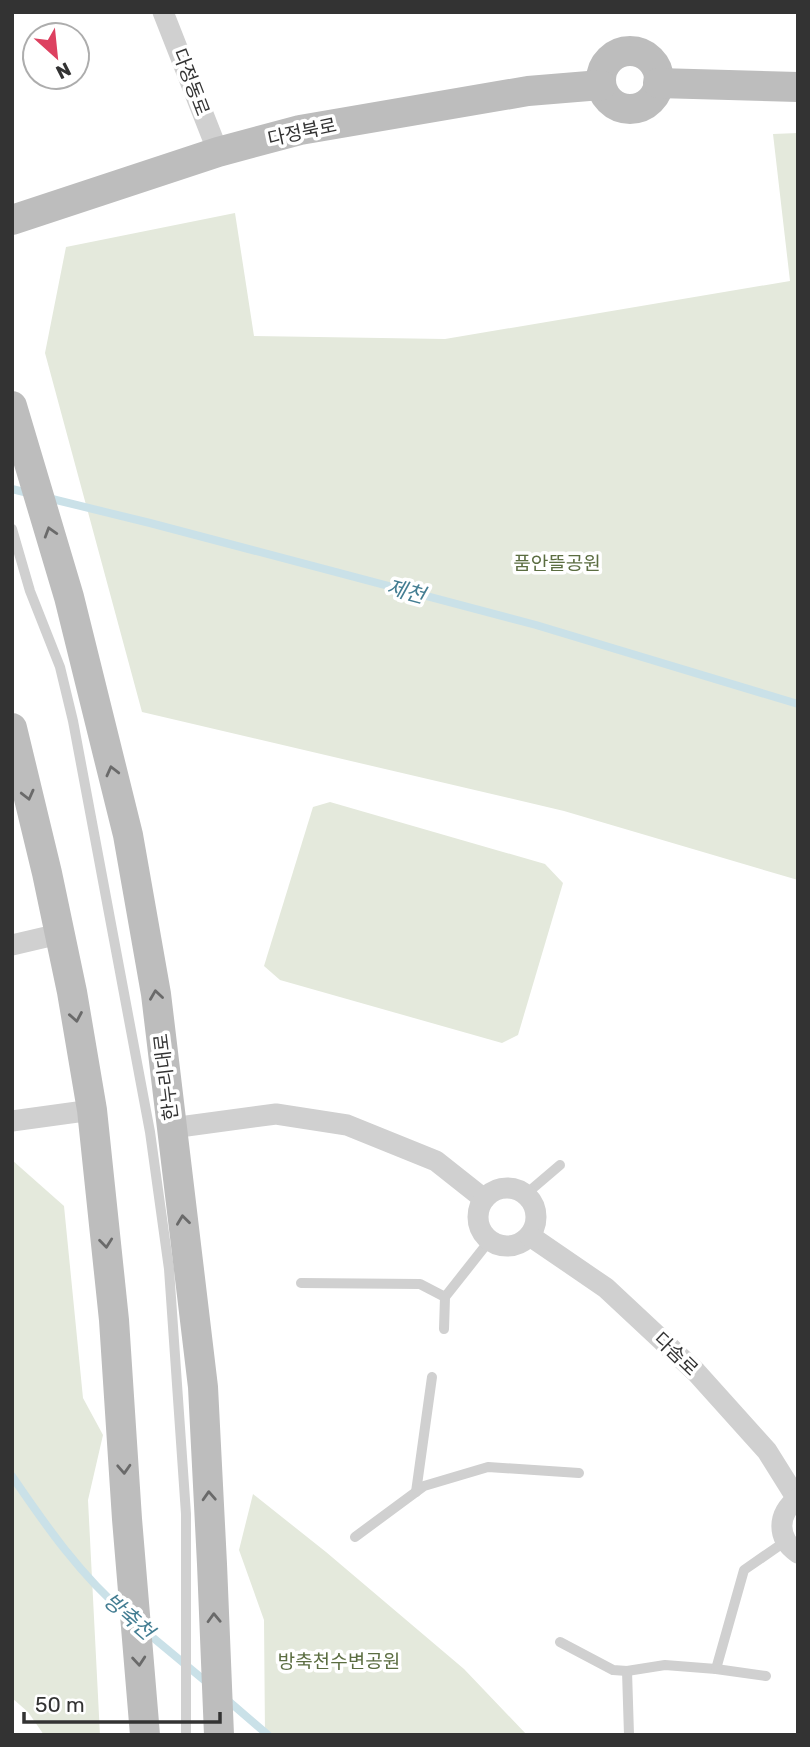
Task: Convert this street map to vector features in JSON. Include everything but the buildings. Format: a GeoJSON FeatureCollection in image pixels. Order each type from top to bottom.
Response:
{"type":"FeatureCollection","features":[{"type":"Feature","properties":{"kind":"street","name":"다정동로"},"geometry":{"type":"LineString","coordinates":[[163,12],[218,152]]}},
{"type":"Feature","properties":{"kind":"street"},"geometry":{"type":"LineString","coordinates":[[628,51],[639,52],[647,57],[658,73],[656,92],[644,105],[635,108],[626,108],[610,101],[601,85],[604,66],[610,58],[628,51]]}},
{"type":"Feature","properties":{"kind":"street"},"geometry":{"type":"LineString","coordinates":[[658,83],[798,87]]}},
{"type":"Feature","properties":{"kind":"street","name":"다정북로"},"geometry":{"type":"LineString","coordinates":[[12,220],[218,152],[300,130],[528,91],[601,85]]}},
{"type":"Feature","properties":{"kind":"street","name":"한누리대로"},"geometry":{"type":"LineString","coordinates":[[12,405],[69,597],[128,835],[156,994],[203,1387],[219,1735]]}},
{"type":"Feature","properties":{"kind":"street"},"geometry":{"type":"LineString","coordinates":[[12,728],[72,992],[92,1110],[115,1332],[145,1735]]}},
{"type":"Feature","properties":{"kind":"street"},"geometry":{"type":"LineString","coordinates":[[12,945],[59,934]]}},
{"type":"Feature","properties":{"kind":"street"},"geometry":{"type":"LineString","coordinates":[[12,1121],[92,1110]]}},
{"type":"Feature","properties":{"kind":"street"},"geometry":{"type":"LineString","coordinates":[[172,1128],[276,1114],[347,1125],[436,1161],[484,1199]]}},
{"type":"Feature","properties":{"kind":"street"},"geometry":{"type":"LineString","coordinates":[[509,1187],[526,1194],[532,1200],[537,1218],[530,1236],[523,1242],[503,1246],[485,1237],[478,1218],[484,1199],[499,1188],[509,1187]]}},
{"type":"Feature","properties":{"kind":"street","name":"다솜로"},"geometry":{"type":"LineString","coordinates":[[530,1236],[606,1288],[696,1372],[767,1451],[797,1498],[783,1515],[781,1525],[783,1536],[792,1547]]}},
{"type":"Feature","properties":{"kind":"lane"},"geometry":{"type":"LineString","coordinates":[[12,530],[30,591],[60,667],[73,721],[150,1132],[169,1269],[186,1514],[186,1735]]}},
{"type":"Feature","properties":{"kind":"lane"},"geometry":{"type":"LineString","coordinates":[[526,1194],[560,1165]]}},
{"type":"Feature","properties":{"kind":"lane"},"geometry":{"type":"LineString","coordinates":[[444,1329],[444,1297],[490,1240]]}},
{"type":"Feature","properties":{"kind":"lane"},"geometry":{"type":"LineString","coordinates":[[301,1283],[420,1284],[444,1297]]}},
{"type":"Feature","properties":{"kind":"lane"},"geometry":{"type":"LineString","coordinates":[[416,1492],[432,1377]]}},
{"type":"Feature","properties":{"kind":"lane"},"geometry":{"type":"LineString","coordinates":[[355,1537],[424,1486],[488,1467],[579,1473]]}},
{"type":"Feature","properties":{"kind":"lane"},"geometry":{"type":"LineString","coordinates":[[716,1669],[744,1570],[792,1547]]}},
{"type":"Feature","properties":{"kind":"lane"},"geometry":{"type":"LineString","coordinates":[[560,1642],[612,1670],[627,1671],[665,1665],[766,1676]]}},
{"type":"Feature","properties":{"kind":"lane"},"geometry":{"type":"LineString","coordinates":[[627,1671],[629,1735]]}},
{"type":"Feature","properties":{"kind":"green space","name":"품안뜰공원"},"geometry":{"type":"Polygon","coordinates":[[[798,133],[798,880],[564,811],[142,712],[45,353],[66,247],[235,213],[254,336],[445,339],[790,281],[773,134],[798,133]]]}},
{"type":"Feature","properties":{"kind":"green space"},"geometry":{"type":"Polygon","coordinates":[[[330,802],[545,864],[563,883],[518,1035],[502,1043],[280,980],[264,966],[313,807],[330,802]]]}},
{"type":"Feature","properties":{"kind":"green space"},"geometry":{"type":"Polygon","coordinates":[[[12,1160],[64,1206],[83,1398],[103,1435],[88,1500],[100,1735],[44,1735],[28,1712],[12,1698],[12,1160]]]}},
{"type":"Feature","properties":{"kind":"green space","name":"방축천수변공원"},"geometry":{"type":"Polygon","coordinates":[[[253,1494],[464,1669],[527,1735],[265,1735],[264,1620],[239,1550],[253,1494]]]}},
{"type":"Feature","properties":{"kind":"waterway","name":"제천"},"geometry":{"type":"LineString","coordinates":[[12,489],[32,494]]}},
{"type":"Feature","properties":{"kind":"waterway","name":"제천"},"geometry":{"type":"LineString","coordinates":[[48,498],[536,625],[798,704]]}},
{"type":"Feature","properties":{"kind":"waterway","name":"방축천"},"geometry":{"type":"LineString","coordinates":[[12,1476],[79,1567],[127,1615]]}},
{"type":"Feature","properties":{"kind":"waterway","name":"방축천"},"geometry":{"type":"LineString","coordinates":[[145,1631],[210,1685]]}},
{"type":"Feature","properties":{"kind":"waterway","name":"방축천"},"geometry":{"type":"LineString","coordinates":[[225,1698],[268,1735]]}}]}
